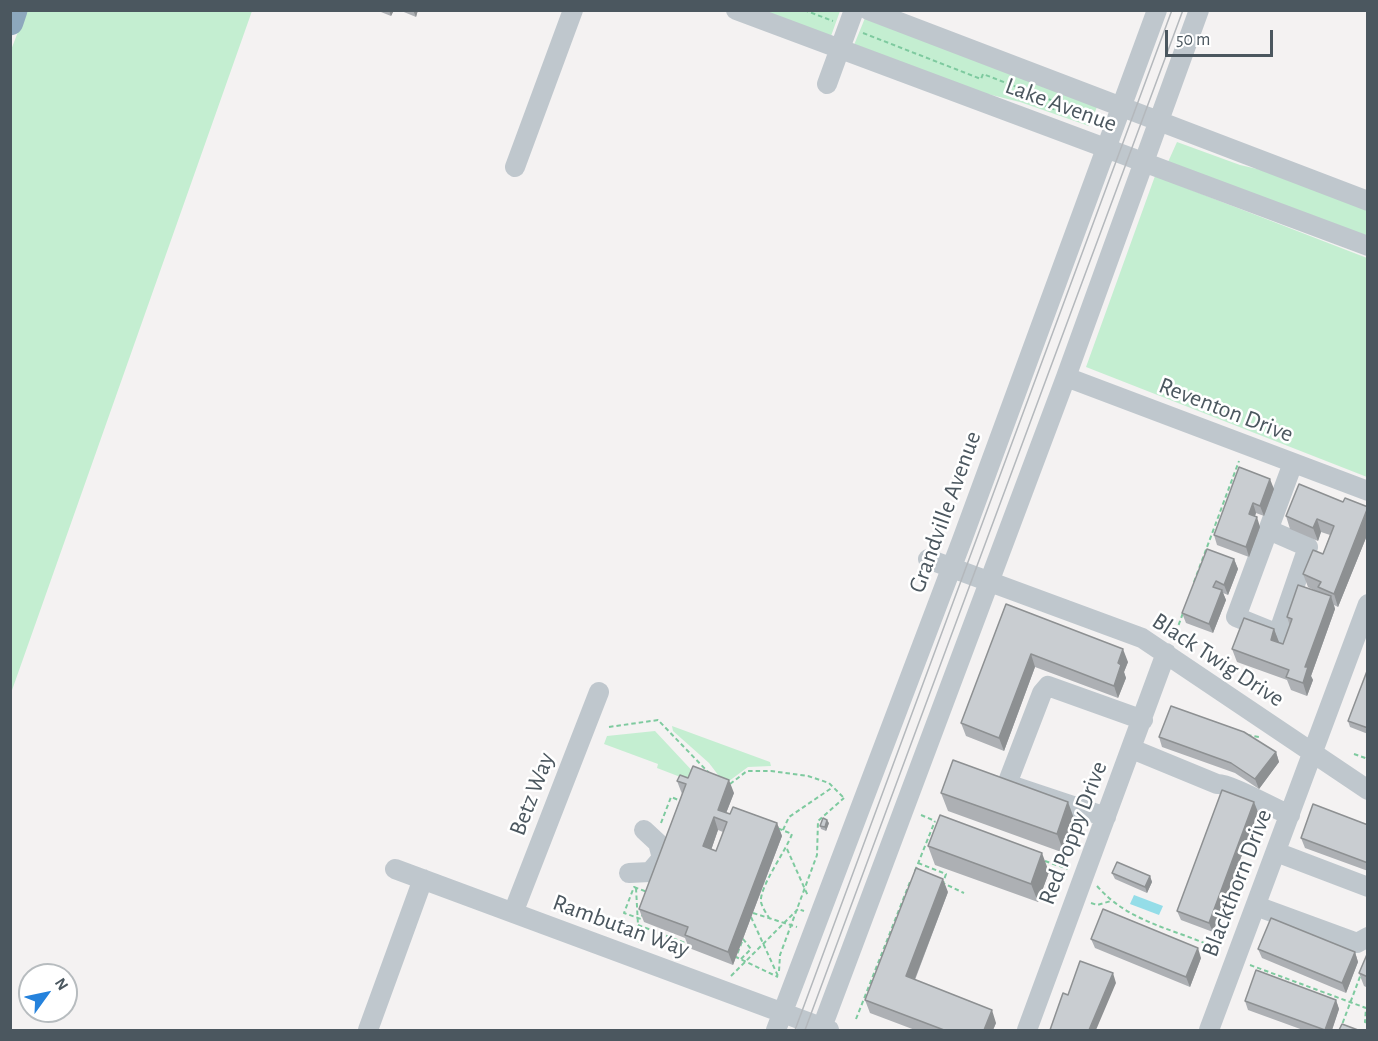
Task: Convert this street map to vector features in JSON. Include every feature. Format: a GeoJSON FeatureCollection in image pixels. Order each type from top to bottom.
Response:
{"type":"FeatureCollection","features":[{"type":"Feature","properties":{"kind":"highway"},"geometry":{"type":"LineString","coordinates":[[10,22],[14,10]]}},
{"type":"Feature","properties":{"kind":"street"},"geometry":{"type":"LineString","coordinates":[[515,167],[573,10]]}},
{"type":"Feature","properties":{"kind":"street","name":"Lake Avenue"},"geometry":{"type":"LineString","coordinates":[[736,10],[1368,246]]}},
{"type":"Feature","properties":{"kind":"street","name":"Lake Avenue"},"geometry":{"type":"LineString","coordinates":[[868,10],[1368,201]]}},
{"type":"Feature","properties":{"kind":"street","name":"Grandville Avenue"},"geometry":{"type":"LineString","coordinates":[[780,1022],[952,567],[1157,10]]}},
{"type":"Feature","properties":{"kind":"street"},"geometry":{"type":"LineString","coordinates":[[824,1030],[1066,377],[1199,10]]}},
{"type":"Feature","properties":{"kind":"street"},"geometry":{"type":"LineString","coordinates":[[827,84],[851,19]]}},
{"type":"Feature","properties":{"kind":"street","name":"Reventon Drive"},"geometry":{"type":"LineString","coordinates":[[1066,377],[1368,491]]}},
{"type":"Feature","properties":{"kind":"street"},"geometry":{"type":"LineString","coordinates":[[1269,530],[1308,547],[1278,634],[1236,617],[1293,463]]}},
{"type":"Feature","properties":{"kind":"street","name":"Black Twig Drive"},"geometry":{"type":"LineString","coordinates":[[928,559],[1143,638],[1368,790]]}},
{"type":"Feature","properties":{"kind":"street","name":"Blackthorn Drive"},"geometry":{"type":"LineString","coordinates":[[1209,1030],[1368,604]]}},
{"type":"Feature","properties":{"kind":"street","name":"Red Poppy Drive"},"geometry":{"type":"LineString","coordinates":[[1027,1030],[1166,653]]}},
{"type":"Feature","properties":{"kind":"street"},"geometry":{"type":"LineString","coordinates":[[1106,818],[1007,784],[1042,693],[1048,686],[1143,720]]}},
{"type":"Feature","properties":{"kind":"street","name":"Betz Way"},"geometry":{"type":"LineString","coordinates":[[513,913],[599,692]]}},
{"type":"Feature","properties":{"kind":"street"},"geometry":{"type":"LineString","coordinates":[[1132,749],[1217,784],[1226,783],[1261,803],[1290,815]]}},
{"type":"Feature","properties":{"kind":"street"},"geometry":{"type":"LineString","coordinates":[[632,880],[650,872],[660,864],[662,858],[658,843],[649,827]]}},
{"type":"Feature","properties":{"kind":"street"},"geometry":{"type":"LineString","coordinates":[[1276,852],[1368,887]]}},
{"type":"Feature","properties":{"kind":"street","name":"Rambutan Way"},"geometry":{"type":"LineString","coordinates":[[395,869],[513,913],[780,1022],[824,1030]]}},
{"type":"Feature","properties":{"kind":"street"},"geometry":{"type":"LineString","coordinates":[[368,1030],[423,879]]}},
{"type":"Feature","properties":{"kind":"street"},"geometry":{"type":"LineString","coordinates":[[1256,906],[1357,943],[1368,937]]}},
{"type":"Feature","properties":{"kind":"path"},"geometry":{"type":"LineString","coordinates":[[804,10],[851,19],[981,79],[983,74],[1087,114]]}},
{"type":"Feature","properties":{"kind":"path"},"geometry":{"type":"LineString","coordinates":[[1192,590],[1242,452]]}},
{"type":"Feature","properties":{"kind":"path"},"geometry":{"type":"LineString","coordinates":[[1176,632],[1184,611]]}},
{"type":"Feature","properties":{"kind":"path"},"geometry":{"type":"LineString","coordinates":[[609,727],[658,720],[704,765],[713,779]]}},
{"type":"Feature","properties":{"kind":"path"},"geometry":{"type":"LineString","coordinates":[[1246,735],[1258,737]]}},
{"type":"Feature","properties":{"kind":"path"},"geometry":{"type":"LineString","coordinates":[[1353,754],[1368,759]]}},
{"type":"Feature","properties":{"kind":"path"},"geometry":{"type":"LineString","coordinates":[[725,788],[754,769],[808,776],[829,783],[848,802]]}},
{"type":"Feature","properties":{"kind":"path"},"geometry":{"type":"LineString","coordinates":[[783,830],[789,817],[833,787]]}},
{"type":"Feature","properties":{"kind":"path"},"geometry":{"type":"LineString","coordinates":[[741,959],[751,949],[743,939],[736,957],[744,963],[778,977],[779,980],[780,956],[817,855],[818,821],[851,793]]}},
{"type":"Feature","properties":{"kind":"path"},"geometry":{"type":"LineString","coordinates":[[649,827],[660,827],[671,797],[688,804]]}},
{"type":"Feature","properties":{"kind":"path"},"geometry":{"type":"LineString","coordinates":[[918,814],[945,824]]}},
{"type":"Feature","properties":{"kind":"path"},"geometry":{"type":"LineString","coordinates":[[856,1019],[934,820]]}},
{"type":"Feature","properties":{"kind":"path"},"geometry":{"type":"LineString","coordinates":[[770,919],[761,902],[765,883],[787,848],[792,834],[774,826]]}},
{"type":"Feature","properties":{"kind":"path"},"geometry":{"type":"LineString","coordinates":[[787,848],[811,904]]}},
{"type":"Feature","properties":{"kind":"path"},"geometry":{"type":"LineString","coordinates":[[1041,860],[1075,872]]}},
{"type":"Feature","properties":{"kind":"path"},"geometry":{"type":"LineString","coordinates":[[918,863],[946,874],[943,884],[964,893]]}},
{"type":"Feature","properties":{"kind":"path"},"geometry":{"type":"LineString","coordinates":[[1091,879],[1111,901],[1131,915],[1367,1008],[1365,1022],[1368,1023]]}},
{"type":"Feature","properties":{"kind":"path"},"geometry":{"type":"LineString","coordinates":[[632,880],[639,945]]}},
{"type":"Feature","properties":{"kind":"path"},"geometry":{"type":"LineString","coordinates":[[632,880],[650,893],[641,919],[624,913],[633,887],[632,880]]}},
{"type":"Feature","properties":{"kind":"path"},"geometry":{"type":"LineString","coordinates":[[1097,905],[1111,901]]}},
{"type":"Feature","properties":{"kind":"path"},"geometry":{"type":"LineString","coordinates":[[729,978],[798,909]]}},
{"type":"Feature","properties":{"kind":"path"},"geometry":{"type":"LineString","coordinates":[[753,913],[783,925],[803,929]]}},
{"type":"Feature","properties":{"kind":"path"},"geometry":{"type":"LineString","coordinates":[[751,917],[778,977]]}},
{"type":"Feature","properties":{"kind":"path"},"geometry":{"type":"LineString","coordinates":[[638,925],[691,945]]}},
{"type":"Feature","properties":{"kind":"path"},"geometry":{"type":"LineString","coordinates":[[1340,1030],[1364,964]]}},
{"type":"Feature","properties":{"kind":"green space"},"geometry":{"type":"Polygon","coordinates":[[[26,11],[252,11],[11,693],[11,50],[26,11]]]}},
{"type":"Feature","properties":{"kind":"green space"},"geometry":{"type":"Polygon","coordinates":[[[756,11],[840,11],[831,36],[756,11]]]}},
{"type":"Feature","properties":{"kind":"green space"},"geometry":{"type":"Polygon","coordinates":[[[865,18],[1097,107],[1089,126],[1020,102],[967,89],[854,45],[865,18]]]}},
{"type":"Feature","properties":{"kind":"green space"},"geometry":{"type":"Polygon","coordinates":[[[1177,142],[1240,165],[1292,177],[1367,205],[1367,238],[1168,162],[1177,142]]]}},
{"type":"Feature","properties":{"kind":"green space"},"geometry":{"type":"Polygon","coordinates":[[[1155,176],[1367,258],[1367,477],[1086,367],[1155,176]]]}},
{"type":"Feature","properties":{"kind":"green space"},"geometry":{"type":"Polygon","coordinates":[[[672,726],[770,762],[771,766],[748,767],[725,784],[709,763],[673,731],[672,726]]]}},
{"type":"Feature","properties":{"kind":"green space"},"geometry":{"type":"Polygon","coordinates":[[[655,731],[698,777],[696,783],[657,768],[658,764],[604,744],[607,736],[655,731]]]}},
{"type":"Feature","properties":{"kind":"water"},"geometry":{"type":"Polygon","coordinates":[[[1134,895],[1163,906],[1159,915],[1130,904],[1134,895]]]}},
{"type":"Feature","properties":{"kind":"building"},"geometry":{"type":"Polygon","coordinates":[[[1239,467],[1270,479],[1260,506],[1253,503],[1249,514],[1257,517],[1246,547],[1214,535],[1239,467]]]}},
{"type":"Feature","properties":{"kind":"building"},"geometry":{"type":"Polygon","coordinates":[[[1299,484],[1343,502],[1345,498],[1368,507],[1334,594],[1318,587],[1321,582],[1303,574],[1313,550],[1323,554],[1334,526],[1317,519],[1313,528],[1286,516],[1299,484]]]}},
{"type":"Feature","properties":{"kind":"building"},"geometry":{"type":"Polygon","coordinates":[[[1207,549],[1234,559],[1224,585],[1216,581],[1213,587],[1222,590],[1209,624],[1182,613],[1207,549]]]}},
{"type":"Feature","properties":{"kind":"building"},"geometry":{"type":"Polygon","coordinates":[[[1298,585],[1331,596],[1305,667],[1308,667],[1303,683],[1286,677],[1289,670],[1232,649],[1244,618],[1274,629],[1271,640],[1283,644],[1292,619],[1287,617],[1298,585]]]}},
{"type":"Feature","properties":{"kind":"building"},"geometry":{"type":"Polygon","coordinates":[[[1006,604],[1123,649],[1118,663],[1121,665],[1114,686],[1031,654],[999,738],[961,723],[1006,604]]]}},
{"type":"Feature","properties":{"kind":"building"},"geometry":{"type":"Polygon","coordinates":[[[1368,671],[1368,728],[1348,721],[1368,671]]]}},
{"type":"Feature","properties":{"kind":"building"},"geometry":{"type":"Polygon","coordinates":[[[1171,706],[1244,732],[1276,752],[1255,779],[1231,763],[1159,737],[1171,706]]]}},
{"type":"Feature","properties":{"kind":"building"},"geometry":{"type":"Polygon","coordinates":[[[953,760],[1068,802],[1057,834],[941,793],[953,760]]]}},
{"type":"Feature","properties":{"kind":"building"},"geometry":{"type":"Polygon","coordinates":[[[693,766],[729,780],[718,810],[730,814],[733,807],[777,823],[728,952],[685,935],[688,927],[639,909],[686,784],[677,781],[680,775],[688,778],[693,766]],[[714,817],[703,846],[716,851],[727,822],[714,817]]]}},
{"type":"Feature","properties":{"kind":"building"},"geometry":{"type":"Polygon","coordinates":[[[1222,790],[1254,802],[1209,923],[1177,911],[1222,790]]]}},
{"type":"Feature","properties":{"kind":"building"},"geometry":{"type":"Polygon","coordinates":[[[1313,804],[1368,825],[1368,863],[1301,838],[1313,804]]]}},
{"type":"Feature","properties":{"kind":"building"},"geometry":{"type":"Polygon","coordinates":[[[940,815],[1042,853],[1031,884],[928,846],[940,815]]]}},
{"type":"Feature","properties":{"kind":"building"},"geometry":{"type":"Polygon","coordinates":[[[823,818],[827,820],[825,827],[820,826],[823,818]]]}},
{"type":"Feature","properties":{"kind":"building"},"geometry":{"type":"Polygon","coordinates":[[[1117,862],[1150,876],[1145,887],[1112,873],[1117,862]]]}},
{"type":"Feature","properties":{"kind":"building"},"geometry":{"type":"Polygon","coordinates":[[[916,868],[943,879],[906,976],[992,1010],[984,1030],[944,1030],[865,1000],[916,868]]]}},
{"type":"Feature","properties":{"kind":"building"},"geometry":{"type":"Polygon","coordinates":[[[1103,909],[1198,948],[1186,977],[1091,939],[1103,909]]]}},
{"type":"Feature","properties":{"kind":"building"},"geometry":{"type":"Polygon","coordinates":[[[1271,918],[1355,952],[1342,983],[1258,949],[1271,918]]]}},
{"type":"Feature","properties":{"kind":"building"},"geometry":{"type":"Polygon","coordinates":[[[1368,952],[1368,977],[1359,973],[1368,952]]]}},
{"type":"Feature","properties":{"kind":"building"},"geometry":{"type":"Polygon","coordinates":[[[1080,961],[1113,973],[1089,1030],[1050,1030],[1063,993],[1068,995],[1080,961]]]}},
{"type":"Feature","properties":{"kind":"building"},"geometry":{"type":"Polygon","coordinates":[[[1256,970],[1336,1000],[1325,1030],[1245,1001],[1256,970]]]}},
{"type":"Feature","properties":{"kind":"building"},"geometry":{"type":"Polygon","coordinates":[[[1342,1024],[1358,1030],[1339,1030],[1342,1024]]]}},
{"type":"Feature","properties":{"kind":"tram line"},"geometry":{"type":"LineString","coordinates":[[795,1030],[1172,10]]}},
{"type":"Feature","properties":{"kind":"tram line"},"geometry":{"type":"LineString","coordinates":[[805,1030],[1183,10]]}}]}
